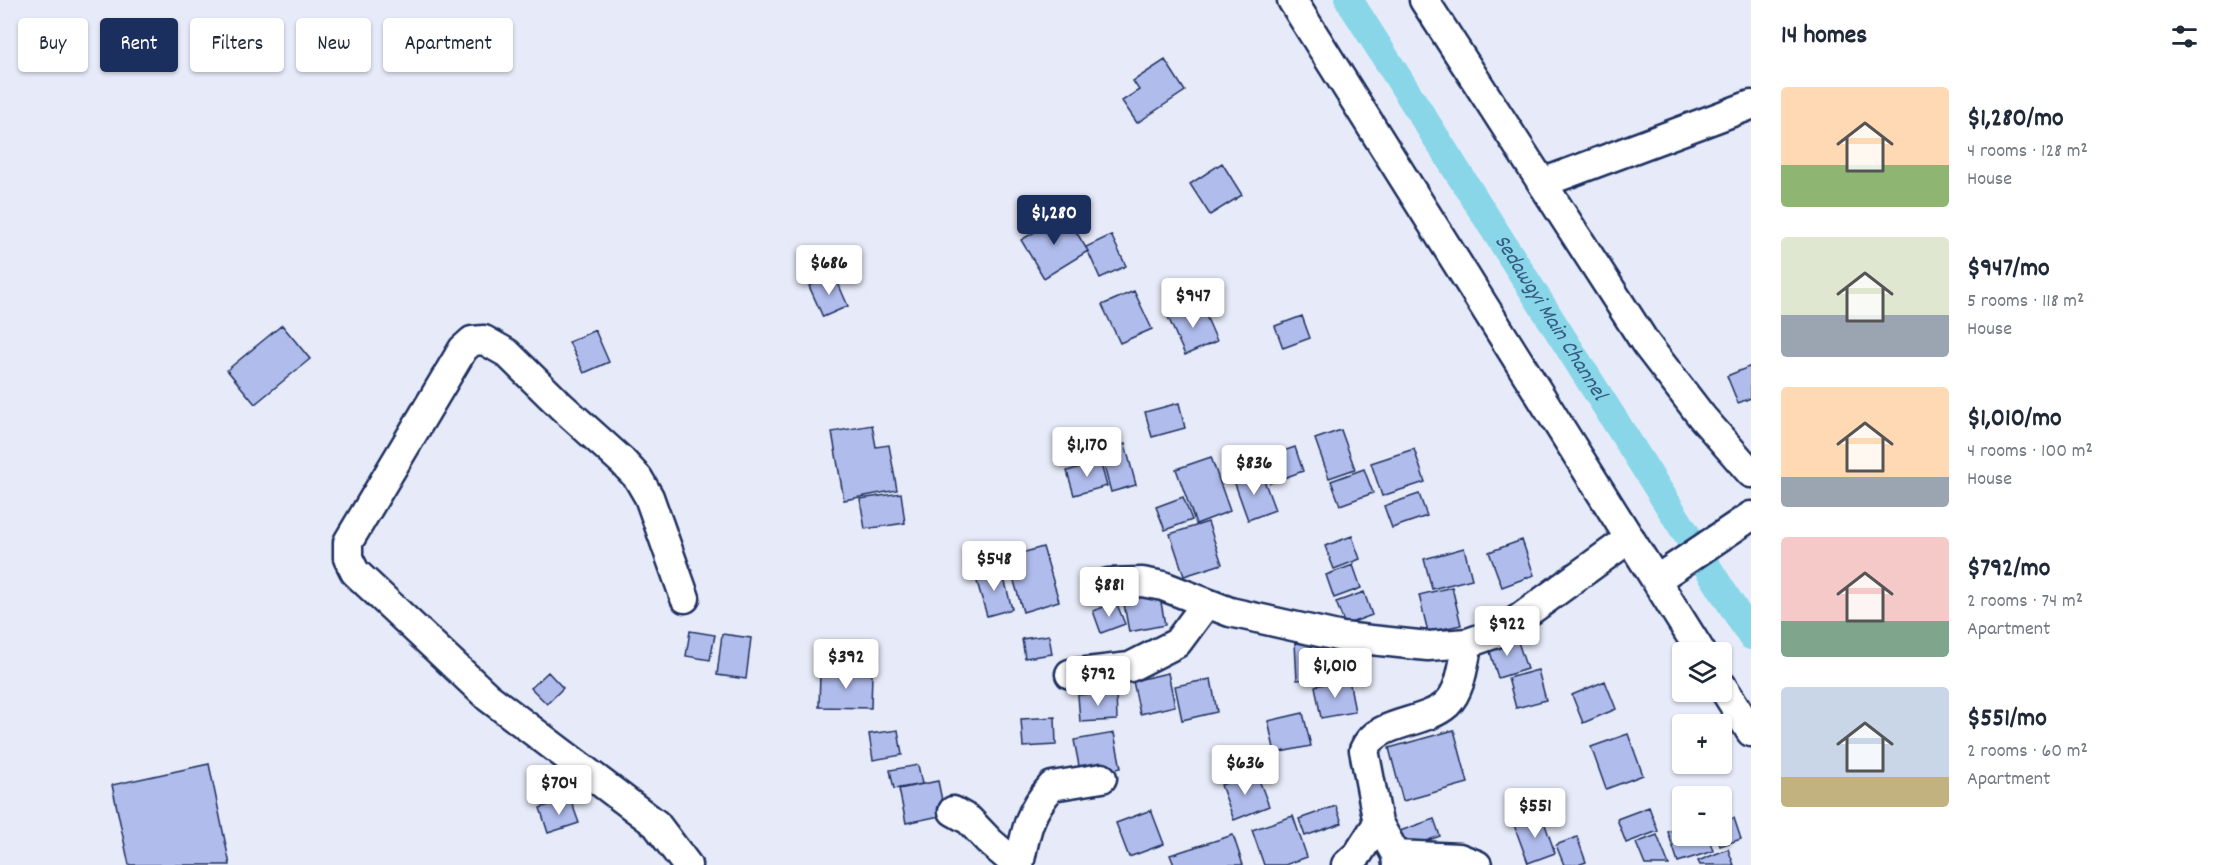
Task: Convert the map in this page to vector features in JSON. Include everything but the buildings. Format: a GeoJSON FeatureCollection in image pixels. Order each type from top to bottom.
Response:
{"type":"FeatureCollection","features":[{"type":"Feature","properties":{"kind":"street"},"geometry":{"type":"LineString","coordinates":[[1292,0],[1630,538],[1667,573],[1697,642]]}},
{"type":"Feature","properties":{"kind":"street"},"geometry":{"type":"LineString","coordinates":[[1424,0],[1646,344],[1702,417],[1751,473]]}},
{"type":"Feature","properties":{"kind":"street"},"geometry":{"type":"LineString","coordinates":[[1542,183],[1751,105]]}},
{"type":"Feature","properties":{"kind":"street"},"geometry":{"type":"LineString","coordinates":[[685,598],[649,497],[638,478],[507,353],[484,340],[472,341],[463,350],[348,542],[348,558],[355,572],[488,697],[656,824],[687,865]]}},
{"type":"Feature","properties":{"kind":"street"},"geometry":{"type":"LineString","coordinates":[[1667,573],[1748,518]]}},
{"type":"Feature","properties":{"kind":"street"},"geometry":{"type":"LineString","coordinates":[[1108,583],[1142,582],[1163,586],[1230,612],[1342,637],[1428,646],[1467,643],[1502,631],[1630,538]]}},
{"type":"Feature","properties":{"kind":"street"},"geometry":{"type":"LineString","coordinates":[[1070,674],[1131,667],[1177,643],[1206,604]]}},
{"type":"Feature","properties":{"kind":"street"},"geometry":{"type":"LineString","coordinates":[[1467,643],[1459,686],[1448,704],[1430,715],[1378,733],[1368,740],[1364,750],[1378,823],[1396,860],[1459,858],[1478,865]]}},
{"type":"Feature","properties":{"kind":"street"},"geometry":{"type":"LineString","coordinates":[[1732,702],[1751,732]]}},
{"type":"Feature","properties":{"kind":"street"},"geometry":{"type":"LineString","coordinates":[[953,811],[969,820],[990,842],[1018,865],[1029,819],[1039,800],[1052,786],[1102,778]]}},
{"type":"Feature","properties":{"kind":"street"},"geometry":{"type":"LineString","coordinates":[[1346,865],[1358,854],[1378,823]]}},
{"type":"Feature","properties":{"kind":"waterway","name":"Sedawgyi Main Channel"},"geometry":{"type":"LineString","coordinates":[[1349,0],[1751,636]]}}]}
